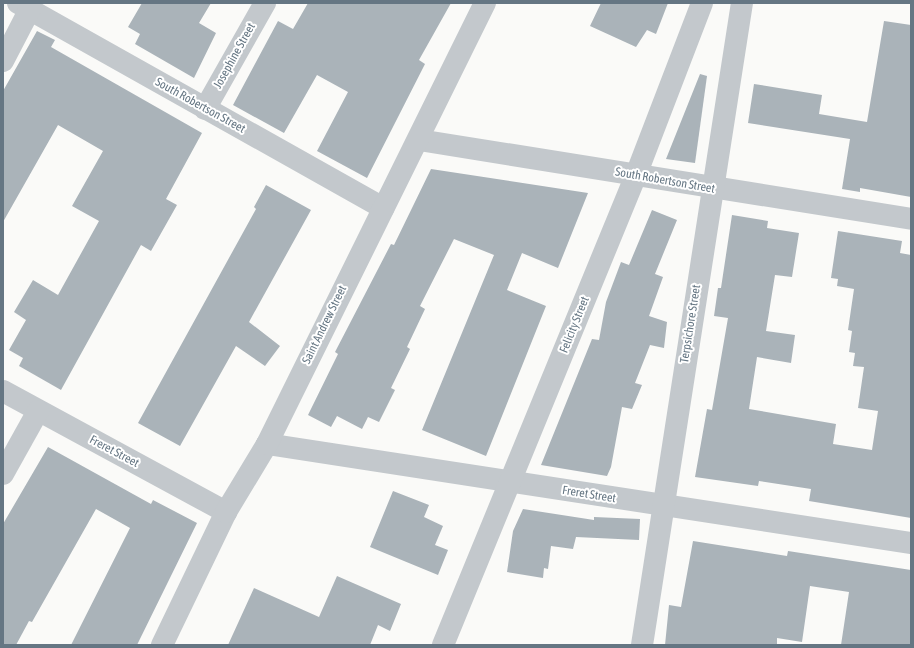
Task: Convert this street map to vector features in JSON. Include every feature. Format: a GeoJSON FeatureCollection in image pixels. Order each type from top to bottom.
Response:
{"type":"FeatureCollection","features":[{"type":"Feature","properties":{"kind":"street","name":"Josephine Street"},"geometry":{"type":"LineString","coordinates":[[205,109],[265,3]]}},
{"type":"Feature","properties":{"kind":"street","name":"Saint Andrew Street"},"geometry":{"type":"LineString","coordinates":[[162,645],[226,512],[267,444],[383,208],[419,140],[485,3]]}},
{"type":"Feature","properties":{"kind":"street","name":"Felicity Street"},"geometry":{"type":"LineString","coordinates":[[443,645],[636,175],[702,3]]}},
{"type":"Feature","properties":{"kind":"street","name":"Terpsichore Street"},"geometry":{"type":"LineString","coordinates":[[642,645],[742,3]]}},
{"type":"Feature","properties":{"kind":"street","name":"South Robertson Street"},"geometry":{"type":"LineString","coordinates":[[24,6],[383,208]]}},
{"type":"Feature","properties":{"kind":"street"},"geometry":{"type":"LineString","coordinates":[[3,61],[24,6]]}},
{"type":"Feature","properties":{"kind":"street","name":"South Robertson Street"},"geometry":{"type":"LineString","coordinates":[[419,140],[636,175],[712,189],[911,219]]}},
{"type":"Feature","properties":{"kind":"street","name":"Freret Street"},"geometry":{"type":"LineString","coordinates":[[3,392],[226,512]]}},
{"type":"Feature","properties":{"kind":"street"},"geometry":{"type":"LineString","coordinates":[[3,474],[38,411]]}},
{"type":"Feature","properties":{"kind":"street","name":"Freret Street"},"geometry":{"type":"LineString","coordinates":[[267,444],[663,507],[911,543]]}},
{"type":"Feature","properties":{"kind":"building"},"geometry":{"type":"Polygon","coordinates":[[[142,3],[211,3],[199,23],[216,33],[194,78],[135,44],[140,34],[128,27],[142,3]]]}},
{"type":"Feature","properties":{"kind":"building"},"geometry":{"type":"Polygon","coordinates":[[[308,3],[451,3],[419,60],[425,64],[367,178],[317,151],[348,92],[317,75],[284,133],[233,105],[278,21],[293,29],[308,3]]]}},
{"type":"Feature","properties":{"kind":"building"},"geometry":{"type":"Polygon","coordinates":[[[601,3],[668,3],[656,34],[647,30],[636,47],[590,26],[601,3]]]}},
{"type":"Feature","properties":{"kind":"building"},"geometry":{"type":"Polygon","coordinates":[[[884,21],[911,25],[911,197],[860,188],[860,192],[842,189],[850,139],[748,123],[754,84],[822,95],[819,114],[867,122],[884,21]]]}},
{"type":"Feature","properties":{"kind":"building"},"geometry":{"type":"Polygon","coordinates":[[[37,31],[55,40],[51,47],[202,133],[166,199],[177,205],[151,251],[141,245],[61,390],[19,366],[23,358],[9,350],[26,320],[14,312],[33,280],[58,295],[99,221],[72,206],[103,151],[58,125],[3,222],[3,91],[37,31]]]}},
{"type":"Feature","properties":{"kind":"building"},"geometry":{"type":"Polygon","coordinates":[[[700,74],[707,76],[695,163],[666,159],[700,74]]]}},
{"type":"Feature","properties":{"kind":"building"},"geometry":{"type":"Polygon","coordinates":[[[431,169],[588,193],[558,268],[522,253],[507,290],[546,306],[486,456],[422,430],[494,255],[454,239],[420,306],[425,309],[407,347],[410,349],[391,388],[395,390],[379,422],[368,417],[362,429],[337,416],[331,427],[308,415],[338,354],[335,352],[391,244],[394,245],[431,169]]]}},
{"type":"Feature","properties":{"kind":"building"},"geometry":{"type":"Polygon","coordinates":[[[266,185],[311,210],[249,322],[280,346],[265,366],[236,346],[180,446],[138,423],[256,209],[254,207],[266,185]]]}},
{"type":"Feature","properties":{"kind":"building"},"geometry":{"type":"Polygon","coordinates":[[[652,210],[677,220],[655,274],[663,277],[649,316],[667,322],[664,348],[650,345],[635,383],[642,385],[632,409],[622,407],[611,467],[607,476],[541,465],[592,339],[599,340],[606,302],[621,262],[629,265],[652,210]]]}},
{"type":"Feature","properties":{"kind":"building"},"geometry":{"type":"Polygon","coordinates":[[[732,215],[768,221],[767,228],[799,233],[792,277],[775,275],[766,331],[795,335],[791,363],[757,357],[749,409],[836,424],[833,444],[872,450],[878,411],[858,408],[864,367],[853,366],[855,353],[849,352],[852,331],[848,330],[854,289],[837,286],[838,279],[831,278],[838,231],[902,241],[900,253],[911,255],[911,518],[809,501],[811,489],[759,481],[758,486],[695,477],[707,409],[712,410],[728,318],[714,316],[718,288],[721,288],[732,215]]]}},
{"type":"Feature","properties":{"kind":"building"},"geometry":{"type":"Polygon","coordinates":[[[48,447],[151,504],[153,500],[197,523],[137,645],[71,645],[130,528],[96,509],[32,622],[29,621],[16,645],[3,645],[3,524],[48,447]]]}},
{"type":"Feature","properties":{"kind":"building"},"geometry":{"type":"Polygon","coordinates":[[[393,491],[429,505],[424,517],[443,526],[435,545],[448,550],[438,575],[370,547],[393,491]]]}},
{"type":"Feature","properties":{"kind":"building"},"geometry":{"type":"Polygon","coordinates":[[[523,509],[594,520],[594,517],[640,519],[639,540],[576,537],[573,549],[551,546],[548,569],[544,568],[543,578],[507,572],[513,531],[523,509]]]}},
{"type":"Feature","properties":{"kind":"building"},"geometry":{"type":"Polygon","coordinates":[[[693,541],[787,556],[788,551],[911,570],[911,645],[841,645],[849,592],[810,586],[802,642],[777,638],[777,645],[665,645],[669,605],[681,607],[693,541]]]}},
{"type":"Feature","properties":{"kind":"building"},"geometry":{"type":"Polygon","coordinates":[[[337,576],[401,604],[390,631],[378,625],[370,645],[228,645],[254,588],[319,617],[337,576]]]}}]}
